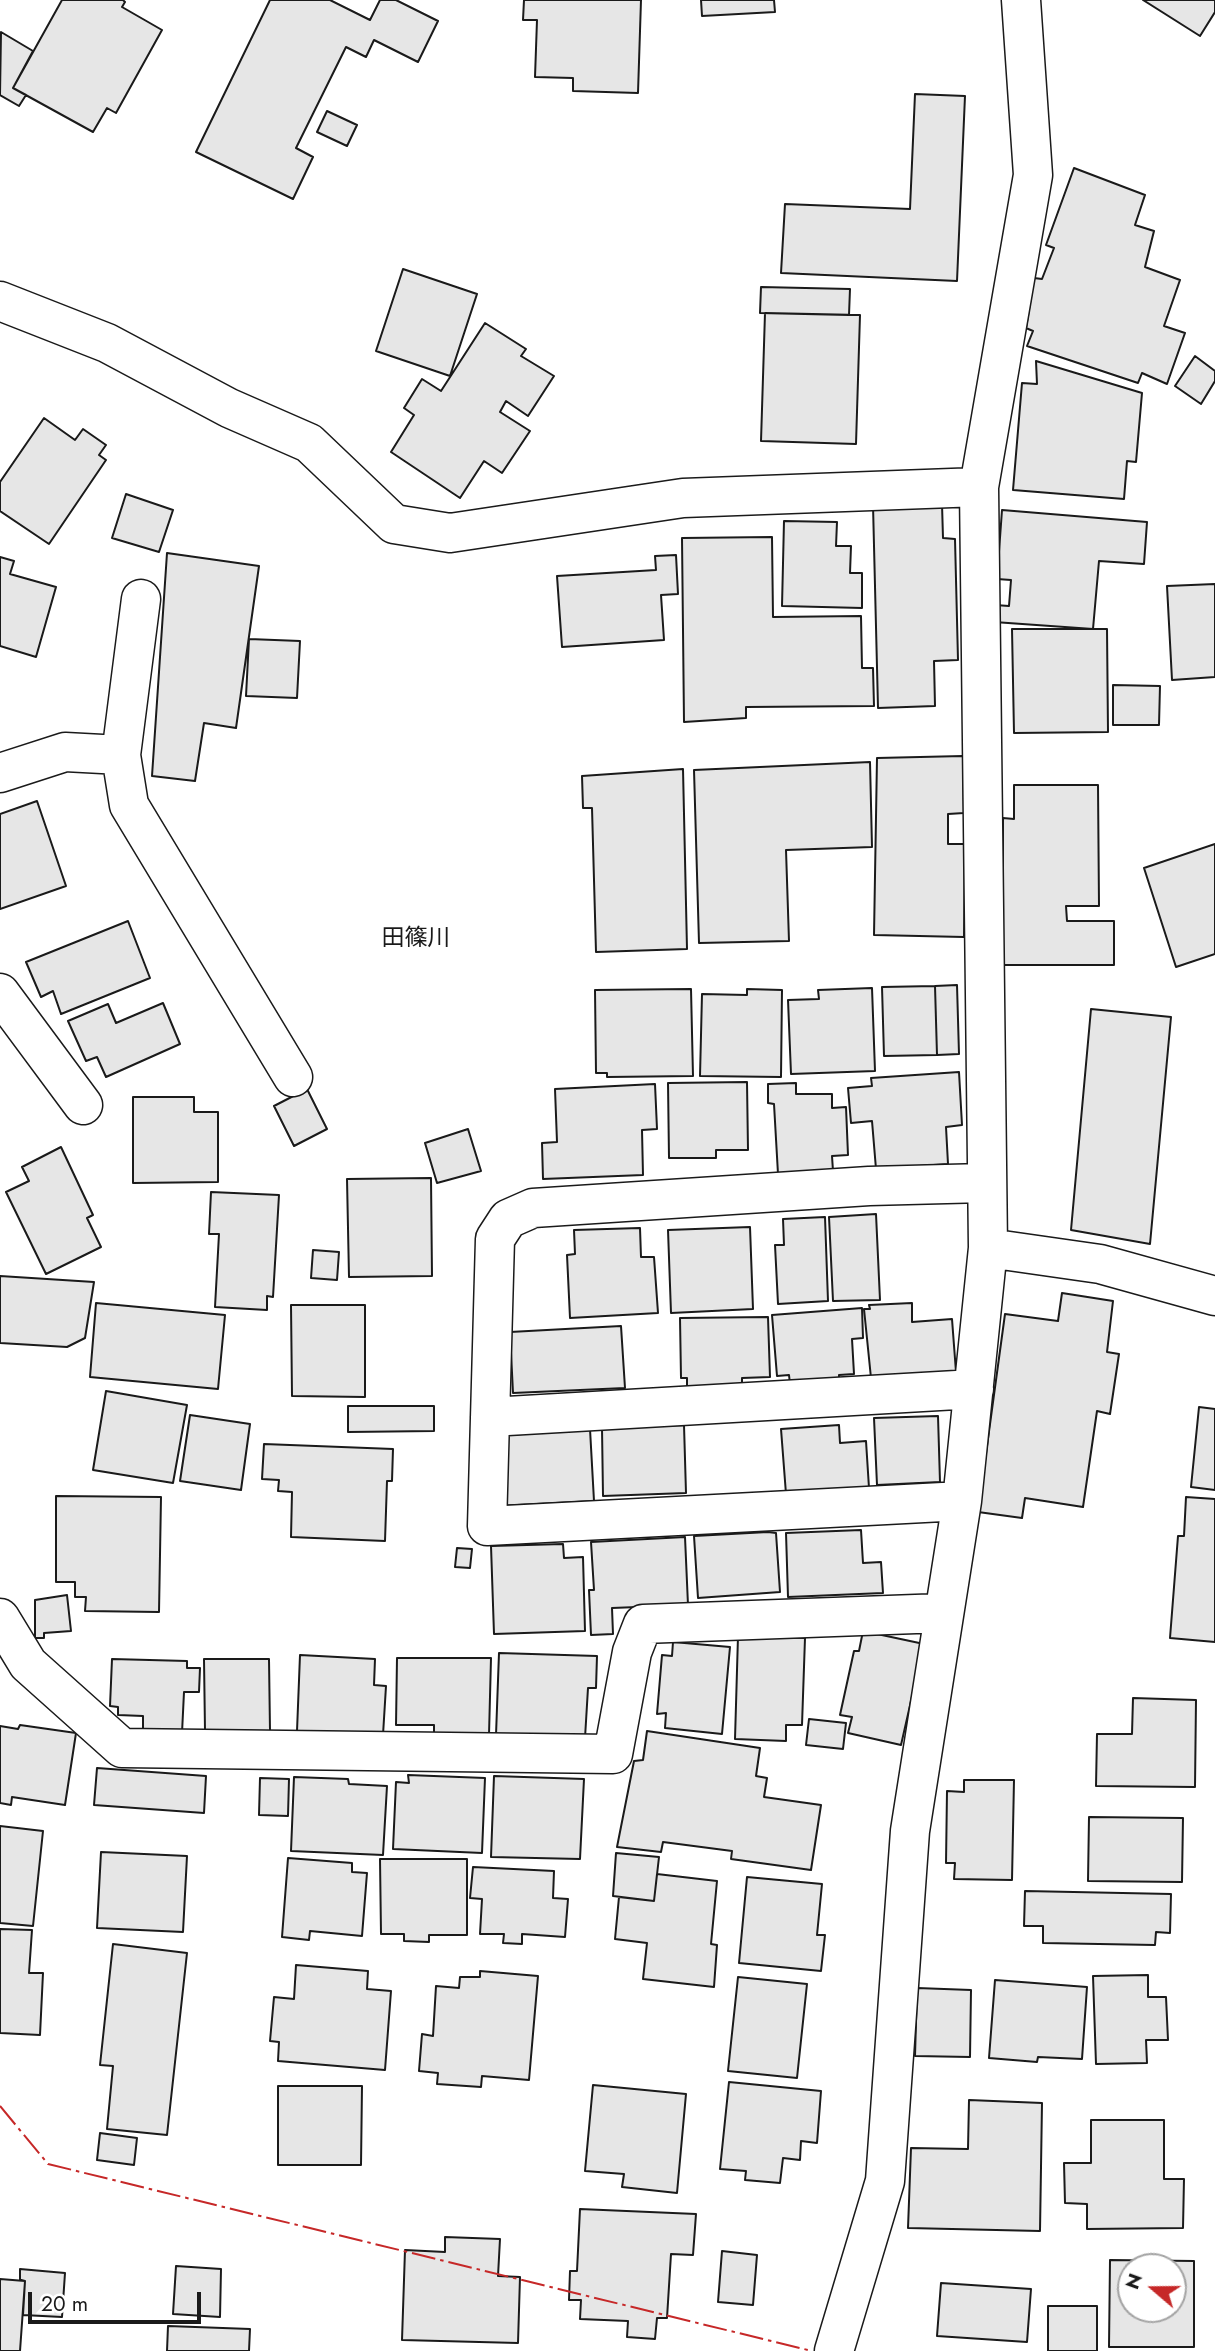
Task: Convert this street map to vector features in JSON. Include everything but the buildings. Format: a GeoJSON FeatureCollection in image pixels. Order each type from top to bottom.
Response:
{"type":"FeatureCollection","features":[{"type":"Feature","properties":{"kind":"street"},"geometry":{"type":"LineString","coordinates":[[834,2351],[885,2181],[910,1831],[962,1501],[988,1248],[985,1183],[979,487],[1033,175],[1021,0]]}},
{"type":"Feature","properties":{"kind":"street"},"geometry":{"type":"LineString","coordinates":[[0,301],[107,343],[229,408],[309,443],[394,524],[450,533],[683,498],[979,487]]}},
{"type":"Feature","properties":{"kind":"street"},"geometry":{"type":"LineString","coordinates":[[141,598],[121,755],[129,805],[293,1077]]}},
{"type":"Feature","properties":{"kind":"street"},"geometry":{"type":"LineString","coordinates":[[0,773],[65,752],[121,755]]}},
{"type":"Feature","properties":{"kind":"street"},"geometry":{"type":"LineString","coordinates":[[0,993],[83,1105]]}},
{"type":"Feature","properties":{"kind":"street"},"geometry":{"type":"LineString","coordinates":[[962,1501],[487,1526],[495,1239],[508,1219],[533,1208],[869,1186],[985,1183]]}},
{"type":"Feature","properties":{"kind":"street"},"geometry":{"type":"LineString","coordinates":[[988,1248],[1100,1264],[1215,1296]]}},
{"type":"Feature","properties":{"kind":"street"},"geometry":{"type":"LineString","coordinates":[[491,1417],[974,1389]]}},
{"type":"Feature","properties":{"kind":"street"},"geometry":{"type":"LineString","coordinates":[[6,1627],[28,1664],[122,1748],[613,1754],[632,1652],[643,1624],[943,1613]]}},
{"type":"Feature","properties":{"kind":"street"},"geometry":{"type":"LineString","coordinates":[[0,1672],[6,1627]]}},
{"type":"Feature","properties":{"kind":"power"},"geometry":{"type":"LineString","coordinates":[[0,2106],[48,2164],[812,2351]]}},
{"type":"Feature","properties":{"kind":"district","name":"田篠川"},"geometry":{"type":"Point","coordinates":[416,939]}}]}
